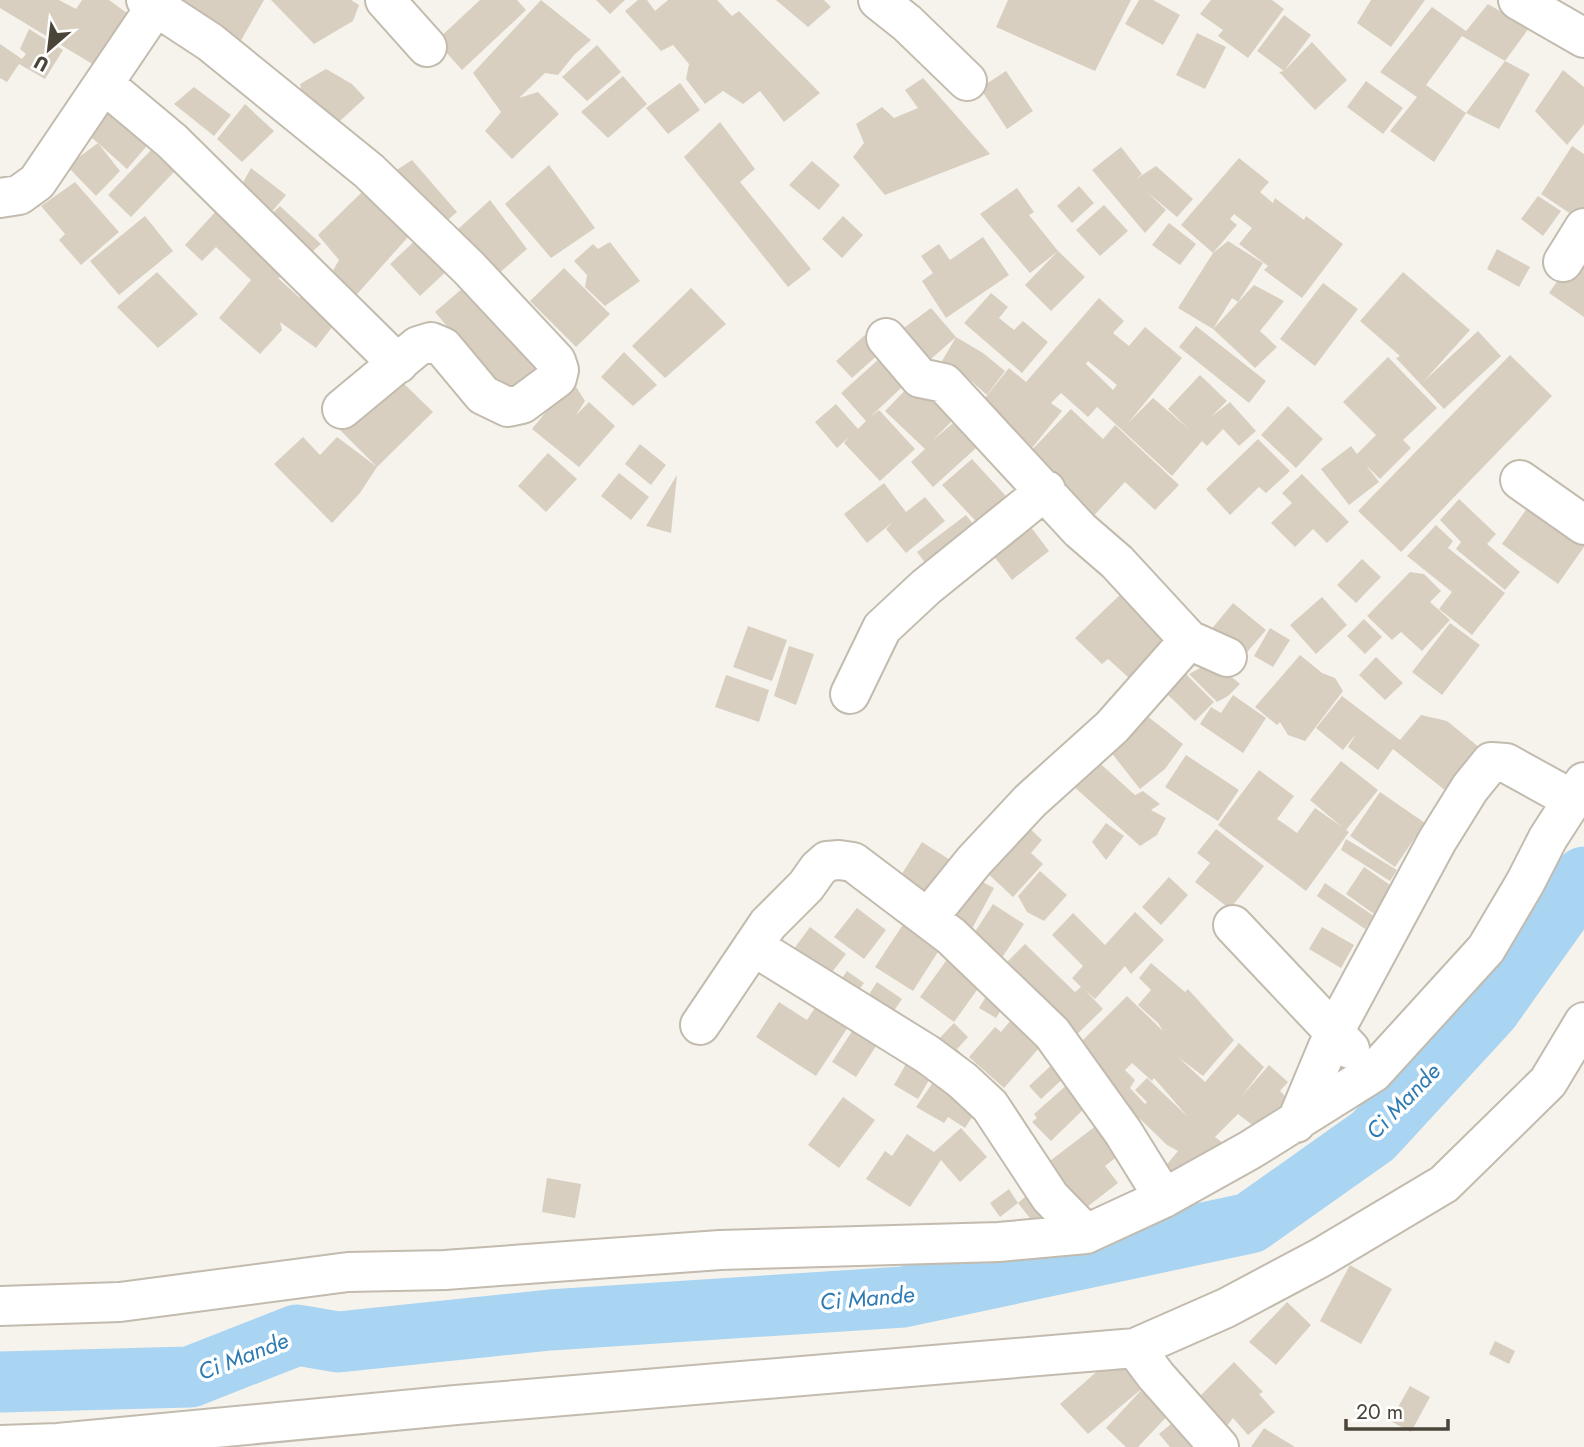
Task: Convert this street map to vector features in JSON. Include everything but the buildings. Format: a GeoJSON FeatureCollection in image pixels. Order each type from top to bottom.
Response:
{"type":"FeatureCollection","features":[{"type":"Feature","properties":{"kind":"street"},"geometry":{"type":"LineString","coordinates":[[385,0],[427,47]]}},
{"type":"Feature","properties":{"kind":"street"},"geometry":{"type":"LineString","coordinates":[[1518,0],[1584,38]]}},
{"type":"Feature","properties":{"kind":"street"},"geometry":{"type":"LineString","coordinates":[[0,198],[19,195],[37,182],[104,84],[153,2],[210,42],[369,170],[469,268],[556,361],[559,370],[557,378],[522,404],[508,407],[483,395],[443,347],[431,342],[418,346],[342,409]]}},
{"type":"Feature","properties":{"kind":"street"},"geometry":{"type":"LineString","coordinates":[[904,8],[967,81]]}},
{"type":"Feature","properties":{"kind":"street"},"geometry":{"type":"LineString","coordinates":[[104,84],[172,141],[398,364]]}},
{"type":"Feature","properties":{"kind":"street"},"geometry":{"type":"LineString","coordinates":[[1563,262],[1584,228]]}},
{"type":"Feature","properties":{"kind":"street"},"geometry":{"type":"LineString","coordinates":[[886,338],[920,378],[944,383],[1080,530],[1117,562],[1189,640],[1227,657]]}},
{"type":"Feature","properties":{"kind":"street"},"geometry":{"type":"LineString","coordinates":[[1520,480],[1584,524]]}},
{"type":"Feature","properties":{"kind":"street"},"geometry":{"type":"LineString","coordinates":[[850,694],[882,628],[926,587],[1046,491]]}},
{"type":"Feature","properties":{"kind":"street"},"geometry":{"type":"LineString","coordinates":[[928,918],[974,862],[1030,801],[1112,727],[1189,640]]}},
{"type":"Feature","properties":{"kind":"street"},"geometry":{"type":"LineString","coordinates":[[0,1306],[120,1302],[348,1272],[445,1270],[720,1250],[999,1242],[1086,1234],[1164,1198],[1296,1123],[1373,1073],[1486,949],[1578,791],[1506,763],[1491,762],[1470,789],[1437,841],[1334,1032],[1296,1123]]}},
{"type":"Feature","properties":{"kind":"street"},"geometry":{"type":"LineString","coordinates":[[699,1025],[768,924],[827,861],[853,862],[951,936],[1052,1033],[1123,1132],[1164,1198]]}},
{"type":"Feature","properties":{"kind":"street"},"geometry":{"type":"LineString","coordinates":[[1233,925],[1373,1073]]}},
{"type":"Feature","properties":{"kind":"street"},"geometry":{"type":"LineString","coordinates":[[752,946],[928,1054],[962,1080],[990,1106],[1051,1197],[1086,1234]]}},
{"type":"Feature","properties":{"kind":"street"},"geometry":{"type":"LineString","coordinates":[[0,1445],[58,1443],[484,1402],[1135,1348],[1226,1308],[1320,1258],[1444,1184],[1548,1082],[1584,1022]]}},
{"type":"Feature","properties":{"kind":"street"},"geometry":{"type":"LineString","coordinates":[[1135,1348],[1156,1376],[1219,1447]]}},
{"type":"Feature","properties":{"kind":"waterway","name":"Ci Mande"},"geometry":{"type":"LineString","coordinates":[[0,1382],[190,1377],[297,1335],[338,1342],[550,1320],[903,1297],[1250,1223],[1373,1136],[1490,1009],[1584,877]]}}]}
